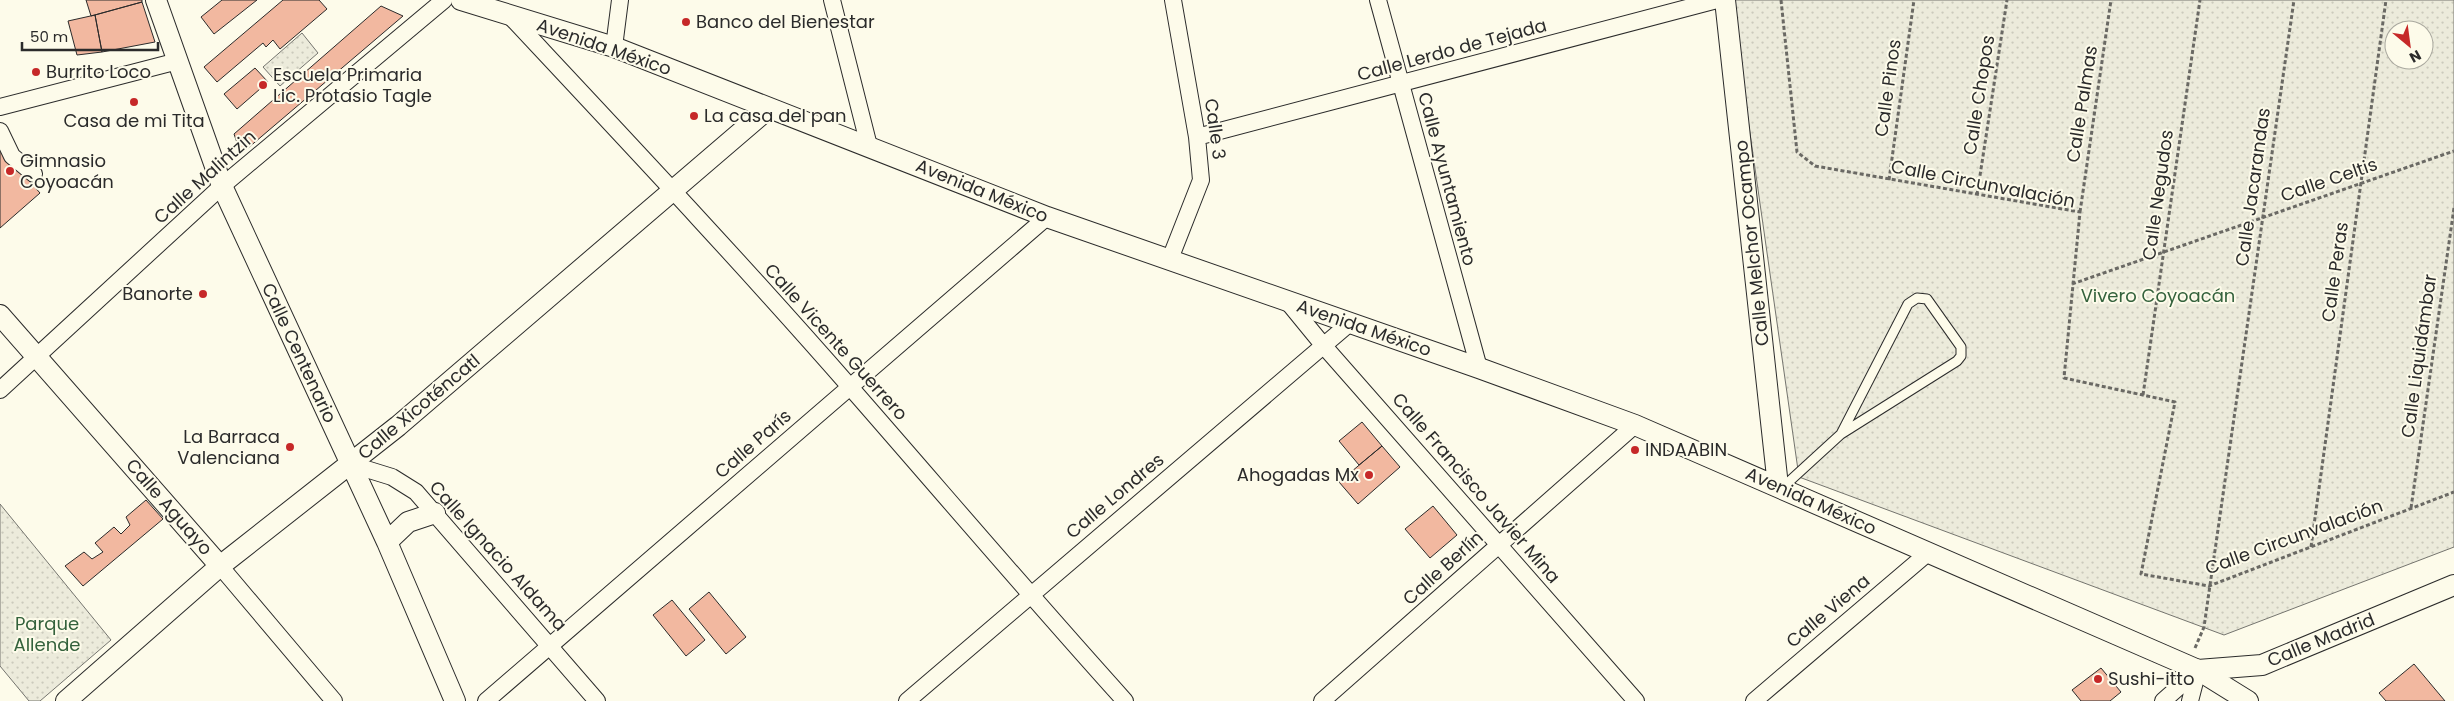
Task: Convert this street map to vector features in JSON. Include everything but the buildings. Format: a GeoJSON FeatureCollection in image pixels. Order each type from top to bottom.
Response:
{"type":"FeatureCollection","features":[{"type":"Feature","properties":{"kind":"street","name":"Calle Centenario"},"geometry":{"type":"LineString","coordinates":[[156,0],[222,186],[387,542],[455,701]]}},
{"type":"Feature","properties":{"kind":"street","name":"Calle Malintzin"},"geometry":{"type":"LineString","coordinates":[[0,390],[38,358],[222,186],[444,0]]}},
{"type":"Feature","properties":{"kind":"street","name":"Avenida México"},"geometry":{"type":"LineString","coordinates":[[461,0],[614,47],[1047,217],[1479,368],[1635,425],[2193,668],[2248,701]]}},
{"type":"Feature","properties":{"kind":"street"},"geometry":{"type":"LineString","coordinates":[[614,47],[620,0]]}},
{"type":"Feature","properties":{"kind":"street"},"geometry":{"type":"LineString","coordinates":[[832,0],[869,146]]}},
{"type":"Feature","properties":{"kind":"street","name":"Calle 3"},"geometry":{"type":"LineString","coordinates":[[1170,259],[1201,180],[1197,137],[1173,0]]}},
{"type":"Feature","properties":{"kind":"street","name":"Calle Ayuntamiento"},"geometry":{"type":"LineString","coordinates":[[1378,0],[1479,368]]}},
{"type":"Feature","properties":{"kind":"street","name":"Calle Lerdo de Tejada"},"geometry":{"type":"LineString","coordinates":[[1197,137],[1717,0]]}},
{"type":"Feature","properties":{"kind":"street","name":"Calle Melchor Ocampo"},"geometry":{"type":"LineString","coordinates":[[1725,0],[1780,487]]}},
{"type":"Feature","properties":{"kind":"street","name":"Calle Vicente Guerrero"},"geometry":{"type":"LineString","coordinates":[[510,16],[673,190],[850,387],[1029,595],[1125,701]]}},
{"type":"Feature","properties":{"kind":"street"},"geometry":{"type":"LineString","coordinates":[[0,107],[178,61]]}},
{"type":"Feature","properties":{"kind":"street","name":"Calle Xicoténcatl"},"geometry":{"type":"LineString","coordinates":[[66,701],[220,566],[398,426],[769,108]]}},
{"type":"Feature","properties":{"kind":"street"},"geometry":{"type":"LineString","coordinates":[[0,131],[12,156],[34,174]]}},
{"type":"Feature","properties":{"kind":"street","name":"Calle París"},"geometry":{"type":"LineString","coordinates":[[486,701],[1047,217]]}},
{"type":"Feature","properties":{"kind":"street","name":"Calle Francisco Javier Mina"},"geometry":{"type":"LineString","coordinates":[[1287,301],[1323,345],[1500,544],[1636,701]]}},
{"type":"Feature","properties":{"kind":"street","name":"Calle Aguayo"},"geometry":{"type":"LineString","coordinates":[[0,316],[220,566],[334,701]]}},
{"type":"Feature","properties":{"kind":"street","name":"Calle Londres"},"geometry":{"type":"LineString","coordinates":[[907,701],[1350,323]]}},
{"type":"Feature","properties":{"kind":"street","name":"Calle Berlín"},"geometry":{"type":"LineString","coordinates":[[1322,701],[1635,425]]}},
{"type":"Feature","properties":{"kind":"street","name":"Calle Ignacio Aldama"},"geometry":{"type":"LineString","coordinates":[[350,464],[392,478],[416,492],[597,701]]}},
{"type":"Feature","properties":{"kind":"street"},"geometry":{"type":"LineString","coordinates":[[387,542],[408,522],[435,513]]}},
{"type":"Feature","properties":{"kind":"street","name":"Calle Viena"},"geometry":{"type":"LineString","coordinates":[[1754,701],[1929,552]]}},
{"type":"Feature","properties":{"kind":"street","name":"Calle Madrid"},"geometry":{"type":"LineString","coordinates":[[2193,668],[2262,665],[2454,585]]}},
{"type":"Feature","properties":{"kind":"street"},"geometry":{"type":"LineString","coordinates":[[2163,701],[2193,668]]}},
{"type":"Feature","properties":{"kind":"street"},"geometry":{"type":"LineString","coordinates":[[2190,701],[2193,668]]}},
{"type":"Feature","properties":{"kind":"lane"},"geometry":{"type":"LineString","coordinates":[[1780,487],[1841,434],[1957,361],[1961,356],[1961,347],[1928,299],[1917,298],[1908,304],[1841,434]]}},
{"type":"Feature","properties":{"kind":"path","name":"Calle Circunvalación"},"geometry":{"type":"LineString","coordinates":[[1781,0],[1797,152],[1815,166],[2080,212],[2064,378],[2175,402],[2141,574],[2209,586],[2454,492]]}},
{"type":"Feature","properties":{"kind":"path","name":"Calle Pinos"},"geometry":{"type":"LineString","coordinates":[[1889,180],[1914,0]]}},
{"type":"Feature","properties":{"kind":"path","name":"Calle Chopos"},"geometry":{"type":"LineString","coordinates":[[1977,195],[2007,0]]}},
{"type":"Feature","properties":{"kind":"path","name":"Calle Palmas"},"geometry":{"type":"LineString","coordinates":[[2080,212],[2111,0]]}},
{"type":"Feature","properties":{"kind":"path","name":"Calle Negudos"},"geometry":{"type":"LineString","coordinates":[[2143,395],[2200,0]]}},
{"type":"Feature","properties":{"kind":"path","name":"Calle Jacarandas"},"geometry":{"type":"LineString","coordinates":[[2193,668],[2204,627],[2294,0]]}},
{"type":"Feature","properties":{"kind":"path","name":"Calle Peras"},"geometry":{"type":"LineString","coordinates":[[2311,548],[2386,0]]}},
{"type":"Feature","properties":{"kind":"path","name":"Calle Celtis"},"geometry":{"type":"LineString","coordinates":[[2072,284],[2454,152]]}},
{"type":"Feature","properties":{"kind":"path","name":"Calle Liquidámbar"},"geometry":{"type":"LineString","coordinates":[[2411,509],[2454,208]]}},
{"type":"Feature","properties":{"kind":"green space","name":"Vivero Coyoacán"},"geometry":{"type":"Polygon","coordinates":[[[1731,0],[2454,0],[2454,547],[2224,635],[1799,477],[1731,0]]]}},
{"type":"Feature","properties":{"kind":"green space"},"geometry":{"type":"Polygon","coordinates":[[[302,33],[318,53],[280,86],[263,67],[302,33]]]}},
{"type":"Feature","properties":{"kind":"green space","name":"Parque Allende"},"geometry":{"type":"Polygon","coordinates":[[[0,504],[111,640],[40,701],[29,701],[0,666],[0,504]]]}},
{"type":"Feature","properties":{"kind":"place","name":"Banco del Bienestar"},"geometry":{"type":"Point","coordinates":[686,22]}},
{"type":"Feature","properties":{"kind":"place","name":"Burrito Loco"},"geometry":{"type":"Point","coordinates":[36,72]}},
{"type":"Feature","properties":{"kind":"place","name":"Escuela Primaria Lic. Protasio Tagle"},"geometry":{"type":"Point","coordinates":[263,85]}},
{"type":"Feature","properties":{"kind":"place","name":"Casa de mi Tita"},"geometry":{"type":"Point","coordinates":[134,102]}},
{"type":"Feature","properties":{"kind":"place","name":"La casa del pan"},"geometry":{"type":"Point","coordinates":[694,116]}},
{"type":"Feature","properties":{"kind":"place","name":"Gimnasio Coyoacán"},"geometry":{"type":"Point","coordinates":[10,171]}},
{"type":"Feature","properties":{"kind":"place","name":"Banorte"},"geometry":{"type":"Point","coordinates":[203,294]}},
{"type":"Feature","properties":{"kind":"place","name":"La Barraca Valenciana"},"geometry":{"type":"Point","coordinates":[290,447]}},
{"type":"Feature","properties":{"kind":"place","name":"INDAABIN"},"geometry":{"type":"Point","coordinates":[1635,450]}},
{"type":"Feature","properties":{"kind":"place","name":"Ahogadas Mx"},"geometry":{"type":"Point","coordinates":[1369,475]}},
{"type":"Feature","properties":{"kind":"place","name":"Sushi-itto"},"geometry":{"type":"Point","coordinates":[2098,679]}}]}
